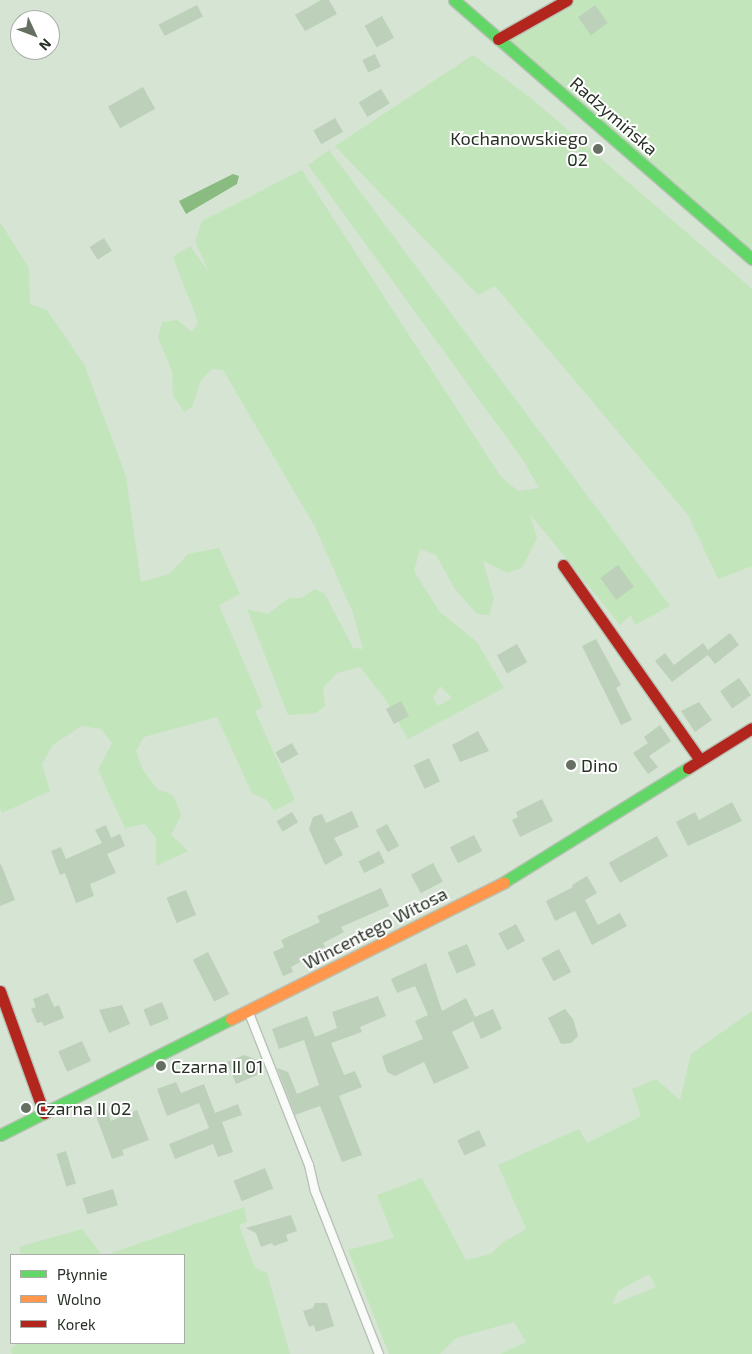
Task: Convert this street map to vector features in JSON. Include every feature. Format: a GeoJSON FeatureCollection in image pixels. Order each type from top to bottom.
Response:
{"type":"FeatureCollection","features":[{"type":"Feature","properties":{"kind":"main road","name":"Radzymińska"},"geometry":{"type":"LineString","coordinates":[[454,0],[752,259]]}},
{"type":"Feature","properties":{"kind":"main road"},"geometry":{"type":"LineString","coordinates":[[498,39],[567,0]]}},
{"type":"Feature","properties":{"kind":"main road"},"geometry":{"type":"LineString","coordinates":[[563,565],[700,760]]}},
{"type":"Feature","properties":{"kind":"main road","name":"Wincentego Witosa"},"geometry":{"type":"LineString","coordinates":[[0,1135],[501,884],[752,728]]}},
{"type":"Feature","properties":{"kind":"main road"},"geometry":{"type":"LineString","coordinates":[[0,991],[44,1113]]}},
{"type":"Feature","properties":{"kind":"lane"},"geometry":{"type":"LineString","coordinates":[[248,1011],[309,1165],[315,1191],[379,1354]]}},
{"type":"Feature","properties":{"kind":"shaded area"},"geometry":{"type":"Polygon","coordinates":[[[566,0],[752,0],[752,258],[501,37],[566,0]]]}},
{"type":"Feature","properties":{"kind":"shaded area"},"geometry":{"type":"Polygon","coordinates":[[[473,55],[532,99],[752,289],[752,566],[718,579],[688,515],[495,286],[478,295],[335,146],[473,55]]]}},
{"type":"Feature","properties":{"kind":"shaded area"},"geometry":{"type":"Polygon","coordinates":[[[329,150],[670,606],[635,625],[631,615],[620,625],[530,514],[537,538],[522,568],[507,573],[483,561],[494,599],[489,615],[477,614],[455,589],[436,555],[420,549],[414,571],[439,611],[477,642],[504,688],[408,739],[385,699],[360,667],[337,673],[323,688],[325,706],[316,713],[288,715],[247,609],[268,614],[289,598],[301,598],[315,589],[325,594],[353,648],[363,649],[353,613],[315,527],[223,370],[212,369],[201,380],[192,407],[184,412],[173,395],[172,371],[158,338],[162,322],[177,320],[192,332],[198,322],[173,257],[190,246],[209,272],[195,241],[202,221],[302,170],[501,477],[518,491],[539,488],[523,460],[308,165],[329,150]],[[440,686],[433,698],[438,706],[452,698],[440,686]]]}},
{"type":"Feature","properties":{"kind":"shaded area"},"geometry":{"type":"Polygon","coordinates":[[[233,174],[239,176],[237,184],[186,214],[179,201],[233,174]]]}},
{"type":"Feature","properties":{"kind":"shaded area"},"geometry":{"type":"Polygon","coordinates":[[[0,222],[29,268],[30,304],[47,310],[84,364],[126,476],[141,582],[169,574],[188,554],[219,548],[240,594],[219,605],[263,707],[255,711],[295,800],[274,811],[267,800],[252,793],[217,717],[144,737],[136,751],[143,770],[157,789],[173,795],[181,815],[171,835],[188,851],[156,866],[156,838],[145,824],[125,828],[98,770],[112,743],[101,729],[81,726],[53,745],[42,764],[50,791],[2,813],[0,808],[0,222]]]}},
{"type":"Feature","properties":{"kind":"shaded area"},"geometry":{"type":"Polygon","coordinates":[[[752,1011],[752,1354],[500,1354],[526,1342],[514,1322],[456,1338],[440,1354],[389,1354],[348,1250],[394,1238],[377,1195],[422,1178],[466,1260],[491,1254],[502,1243],[526,1229],[498,1165],[579,1129],[587,1143],[641,1116],[632,1089],[656,1079],[680,1100],[691,1054],[752,1011]],[[649,1274],[618,1291],[612,1305],[656,1287],[649,1274]]]}},
{"type":"Feature","properties":{"kind":"shaded area"},"geometry":{"type":"Polygon","coordinates":[[[244,1207],[247,1222],[239,1225],[255,1268],[267,1273],[290,1354],[12,1354],[11,1348],[18,1344],[185,1344],[185,1254],[109,1254],[244,1207]]]}},
{"type":"Feature","properties":{"kind":"shaded area"},"geometry":{"type":"Polygon","coordinates":[[[82,1229],[101,1254],[21,1254],[19,1247],[82,1229]]]}},
{"type":"Feature","properties":{"kind":"building"},"geometry":{"type":"Polygon","coordinates":[[[321,0],[329,0],[337,14],[305,31],[295,15],[321,0]]]}},
{"type":"Feature","properties":{"kind":"building"},"geometry":{"type":"Polygon","coordinates":[[[197,5],[203,17],[165,36],[159,25],[197,5]]]}},
{"type":"Feature","properties":{"kind":"building"},"geometry":{"type":"Polygon","coordinates":[[[595,5],[608,23],[591,35],[578,17],[595,5]]]}},
{"type":"Feature","properties":{"kind":"building"},"geometry":{"type":"Polygon","coordinates":[[[382,16],[394,38],[377,48],[365,26],[382,16]]]}},
{"type":"Feature","properties":{"kind":"building"},"geometry":{"type":"Polygon","coordinates":[[[375,54],[381,67],[368,73],[362,60],[375,54]]]}},
{"type":"Feature","properties":{"kind":"building"},"geometry":{"type":"Polygon","coordinates":[[[143,87],[155,109],[120,128],[108,106],[143,87]]]}},
{"type":"Feature","properties":{"kind":"building"},"geometry":{"type":"Polygon","coordinates":[[[381,89],[390,104],[367,117],[359,102],[381,89]]]}},
{"type":"Feature","properties":{"kind":"building"},"geometry":{"type":"Polygon","coordinates":[[[335,118],[343,132],[321,144],[313,130],[335,118]]]}},
{"type":"Feature","properties":{"kind":"building"},"geometry":{"type":"Polygon","coordinates":[[[104,238],[112,251],[98,260],[90,247],[104,238]]]}},
{"type":"Feature","properties":{"kind":"building"},"geometry":{"type":"Polygon","coordinates":[[[618,565],[634,587],[616,600],[600,578],[618,565]]]}},
{"type":"Feature","properties":{"kind":"building"},"geometry":{"type":"Polygon","coordinates":[[[730,633],[739,645],[715,664],[708,655],[672,682],[655,661],[665,653],[674,665],[703,643],[708,650],[730,633]]]}},
{"type":"Feature","properties":{"kind":"building"},"geometry":{"type":"Polygon","coordinates":[[[596,639],[621,685],[616,688],[632,720],[621,725],[582,646],[596,639]]]}},
{"type":"Feature","properties":{"kind":"building"},"geometry":{"type":"Polygon","coordinates":[[[517,644],[527,662],[507,674],[497,655],[517,644]]]}},
{"type":"Feature","properties":{"kind":"building"},"geometry":{"type":"Polygon","coordinates":[[[739,678],[751,695],[732,708],[720,691],[739,678]]]}},
{"type":"Feature","properties":{"kind":"building"},"geometry":{"type":"Polygon","coordinates":[[[401,701],[409,716],[394,724],[386,709],[401,701]]]}},
{"type":"Feature","properties":{"kind":"building"},"geometry":{"type":"Polygon","coordinates":[[[699,702],[712,720],[695,732],[681,711],[699,702]]]}},
{"type":"Feature","properties":{"kind":"building"},"geometry":{"type":"Polygon","coordinates":[[[660,725],[671,741],[649,756],[658,767],[648,774],[633,753],[648,743],[644,737],[660,725]]]}},
{"type":"Feature","properties":{"kind":"building"},"geometry":{"type":"Polygon","coordinates":[[[478,731],[489,751],[460,762],[452,745],[478,731]]]}},
{"type":"Feature","properties":{"kind":"building"},"geometry":{"type":"Polygon","coordinates":[[[292,743],[298,754],[282,764],[275,752],[292,743]]]}},
{"type":"Feature","properties":{"kind":"building"},"geometry":{"type":"Polygon","coordinates":[[[429,758],[440,782],[425,789],[414,765],[429,758]]]}},
{"type":"Feature","properties":{"kind":"building"},"geometry":{"type":"Polygon","coordinates":[[[542,799],[553,821],[520,837],[512,820],[518,817],[516,812],[542,799]]]}},
{"type":"Feature","properties":{"kind":"building"},"geometry":{"type":"Polygon","coordinates":[[[732,802],[742,821],[688,846],[676,822],[695,812],[699,820],[732,802]]]}},
{"type":"Feature","properties":{"kind":"building"},"geometry":{"type":"Polygon","coordinates":[[[352,811],[359,827],[334,838],[343,855],[325,865],[309,829],[313,817],[322,814],[326,823],[352,811]]]}},
{"type":"Feature","properties":{"kind":"building"},"geometry":{"type":"Polygon","coordinates":[[[292,812],[298,822],[283,832],[277,821],[292,812]]]}},
{"type":"Feature","properties":{"kind":"building"},"geometry":{"type":"Polygon","coordinates":[[[387,824],[399,846],[388,852],[376,830],[387,824]]]}},
{"type":"Feature","properties":{"kind":"building"},"geometry":{"type":"Polygon","coordinates":[[[106,825],[111,838],[120,834],[125,846],[107,854],[116,873],[90,884],[94,896],[76,903],[65,873],[60,875],[51,851],[61,847],[66,859],[102,843],[95,830],[106,825]]]}},
{"type":"Feature","properties":{"kind":"building"},"geometry":{"type":"Polygon","coordinates":[[[474,835],[482,851],[458,863],[450,847],[474,835]]]}},
{"type":"Feature","properties":{"kind":"building"},"geometry":{"type":"Polygon","coordinates":[[[657,836],[668,856],[620,883],[609,863],[657,836]]]}},
{"type":"Feature","properties":{"kind":"building"},"geometry":{"type":"Polygon","coordinates":[[[379,851],[385,863],[364,873],[359,861],[379,851]]]}},
{"type":"Feature","properties":{"kind":"building"},"geometry":{"type":"Polygon","coordinates":[[[433,863],[443,882],[421,893],[411,875],[433,863]]]}},
{"type":"Feature","properties":{"kind":"building"},"geometry":{"type":"Polygon","coordinates":[[[0,865],[15,900],[0,906],[0,865]]]}},
{"type":"Feature","properties":{"kind":"building"},"geometry":{"type":"Polygon","coordinates":[[[587,876],[597,893],[585,900],[598,925],[620,913],[627,926],[592,945],[575,911],[555,921],[546,901],[573,887],[572,885],[587,876]]]}},
{"type":"Feature","properties":{"kind":"building"},"geometry":{"type":"Polygon","coordinates":[[[381,888],[389,906],[341,927],[344,932],[323,943],[325,947],[299,959],[300,962],[291,967],[293,972],[283,976],[273,952],[284,947],[281,940],[320,922],[317,916],[381,888]]]}},
{"type":"Feature","properties":{"kind":"building"},"geometry":{"type":"Polygon","coordinates":[[[186,890],[196,915],[177,923],[167,898],[186,890]]]}},
{"type":"Feature","properties":{"kind":"building"},"geometry":{"type":"Polygon","coordinates":[[[516,924],[525,941],[507,950],[498,933],[516,924]]]}},
{"type":"Feature","properties":{"kind":"building"},"geometry":{"type":"Polygon","coordinates":[[[467,944],[476,965],[457,973],[448,952],[467,944]]]}},
{"type":"Feature","properties":{"kind":"building"},"geometry":{"type":"Polygon","coordinates":[[[559,949],[571,972],[554,981],[541,958],[559,949]]]}},
{"type":"Feature","properties":{"kind":"building"},"geometry":{"type":"Polygon","coordinates":[[[208,952],[229,994],[214,1002],[193,960],[208,952]]]}},
{"type":"Feature","properties":{"kind":"building"},"geometry":{"type":"Polygon","coordinates":[[[426,963],[442,1011],[466,998],[475,1017],[493,1009],[502,1029],[481,1039],[473,1021],[452,1032],[469,1068],[434,1084],[424,1062],[395,1076],[387,1072],[382,1056],[423,1039],[415,1021],[428,1015],[415,986],[397,993],[391,979],[426,963]]]}},
{"type":"Feature","properties":{"kind":"building"},"geometry":{"type":"Polygon","coordinates":[[[48,993],[54,1007],[59,1005],[64,1018],[44,1026],[42,1022],[37,1023],[31,1009],[36,1007],[33,999],[48,993]]]}},
{"type":"Feature","properties":{"kind":"building"},"geometry":{"type":"Polygon","coordinates":[[[378,996],[386,1016],[360,1027],[362,1032],[331,1043],[344,1075],[355,1071],[362,1087],[339,1096],[362,1155],[342,1162],[320,1106],[295,1115],[277,1068],[288,1072],[297,1094],[319,1085],[304,1040],[279,1049],[272,1029],[307,1016],[315,1037],[337,1028],[332,1012],[378,996]]]}},
{"type":"Feature","properties":{"kind":"building"},"geometry":{"type":"Polygon","coordinates":[[[162,1002],[169,1019],[150,1026],[143,1009],[162,1002]]]}},
{"type":"Feature","properties":{"kind":"building"},"geometry":{"type":"Polygon","coordinates":[[[122,1005],[130,1024],[109,1033],[99,1010],[122,1005]]]}},
{"type":"Feature","properties":{"kind":"building"},"geometry":{"type":"Polygon","coordinates":[[[565,1009],[573,1019],[578,1036],[571,1043],[561,1044],[548,1018],[565,1009]]]}},
{"type":"Feature","properties":{"kind":"building"},"geometry":{"type":"Polygon","coordinates":[[[82,1041],[91,1061],[67,1072],[58,1052],[82,1041]]]}},
{"type":"Feature","properties":{"kind":"building"},"geometry":{"type":"Polygon","coordinates":[[[244,1055],[257,1060],[262,1073],[236,1084],[227,1062],[244,1055]]]}},
{"type":"Feature","properties":{"kind":"building"},"geometry":{"type":"Polygon","coordinates":[[[176,1082],[181,1093],[204,1084],[215,1113],[238,1104],[242,1115],[222,1122],[233,1152],[218,1157],[213,1144],[175,1159],[169,1144],[209,1128],[199,1103],[167,1116],[157,1089],[176,1082]]]}},
{"type":"Feature","properties":{"kind":"building"},"geometry":{"type":"Polygon","coordinates":[[[107,1108],[111,1121],[137,1110],[149,1140],[122,1150],[124,1155],[112,1159],[95,1113],[107,1108]]]}},
{"type":"Feature","properties":{"kind":"building"},"geometry":{"type":"Polygon","coordinates":[[[479,1130],[486,1145],[464,1156],[457,1140],[479,1130]]]}},
{"type":"Feature","properties":{"kind":"building"},"geometry":{"type":"Polygon","coordinates":[[[66,1151],[76,1184],[66,1186],[56,1154],[66,1151]]]}},
{"type":"Feature","properties":{"kind":"building"},"geometry":{"type":"Polygon","coordinates":[[[265,1168],[273,1188],[242,1201],[233,1181],[265,1168]]]}},
{"type":"Feature","properties":{"kind":"building"},"geometry":{"type":"Polygon","coordinates":[[[113,1189],[118,1205],[87,1215],[82,1198],[113,1189]]]}},
{"type":"Feature","properties":{"kind":"building"},"geometry":{"type":"Polygon","coordinates":[[[291,1215],[297,1231],[286,1235],[288,1241],[274,1246],[272,1243],[261,1247],[256,1233],[246,1228],[291,1215]]]}},
{"type":"Feature","properties":{"kind":"building"},"geometry":{"type":"Polygon","coordinates":[[[315,1303],[327,1303],[334,1326],[316,1332],[314,1325],[309,1327],[303,1311],[313,1308],[315,1303]]]}},
{"type":"Feature","properties":{"kind":"traffic: fast"},"geometry":{"type":"LineString","coordinates":[[454,0],[752,259]]}},
{"type":"Feature","properties":{"kind":"traffic: fast"},"geometry":{"type":"LineString","coordinates":[[504,882],[688,768]]}},
{"type":"Feature","properties":{"kind":"traffic: fast"},"geometry":{"type":"LineString","coordinates":[[0,1135],[231,1019]]}},
{"type":"Feature","properties":{"kind":"traffic: slow"},"geometry":{"type":"LineString","coordinates":[[231,1019],[504,882]]}},
{"type":"Feature","properties":{"kind":"traffic: jam"},"geometry":{"type":"LineString","coordinates":[[498,39],[567,0]]}},
{"type":"Feature","properties":{"kind":"traffic: jam"},"geometry":{"type":"LineString","coordinates":[[563,565],[700,760]]}},
{"type":"Feature","properties":{"kind":"traffic: jam"},"geometry":{"type":"LineString","coordinates":[[688,768],[752,728]]}},
{"type":"Feature","properties":{"kind":"traffic: jam"},"geometry":{"type":"LineString","coordinates":[[0,991],[44,1113]]}},
{"type":"Feature","properties":{"kind":"place","name":"Kochanowskiego 02"},"geometry":{"type":"Point","coordinates":[598,149]}},
{"type":"Feature","properties":{"kind":"place","name":"Dino"},"geometry":{"type":"Point","coordinates":[571,765]}},
{"type":"Feature","properties":{"kind":"place","name":"Czarna II 01"},"geometry":{"type":"Point","coordinates":[161,1066]}},
{"type":"Feature","properties":{"kind":"place","name":"Czarna II 02"},"geometry":{"type":"Point","coordinates":[26,1108]}}]}
